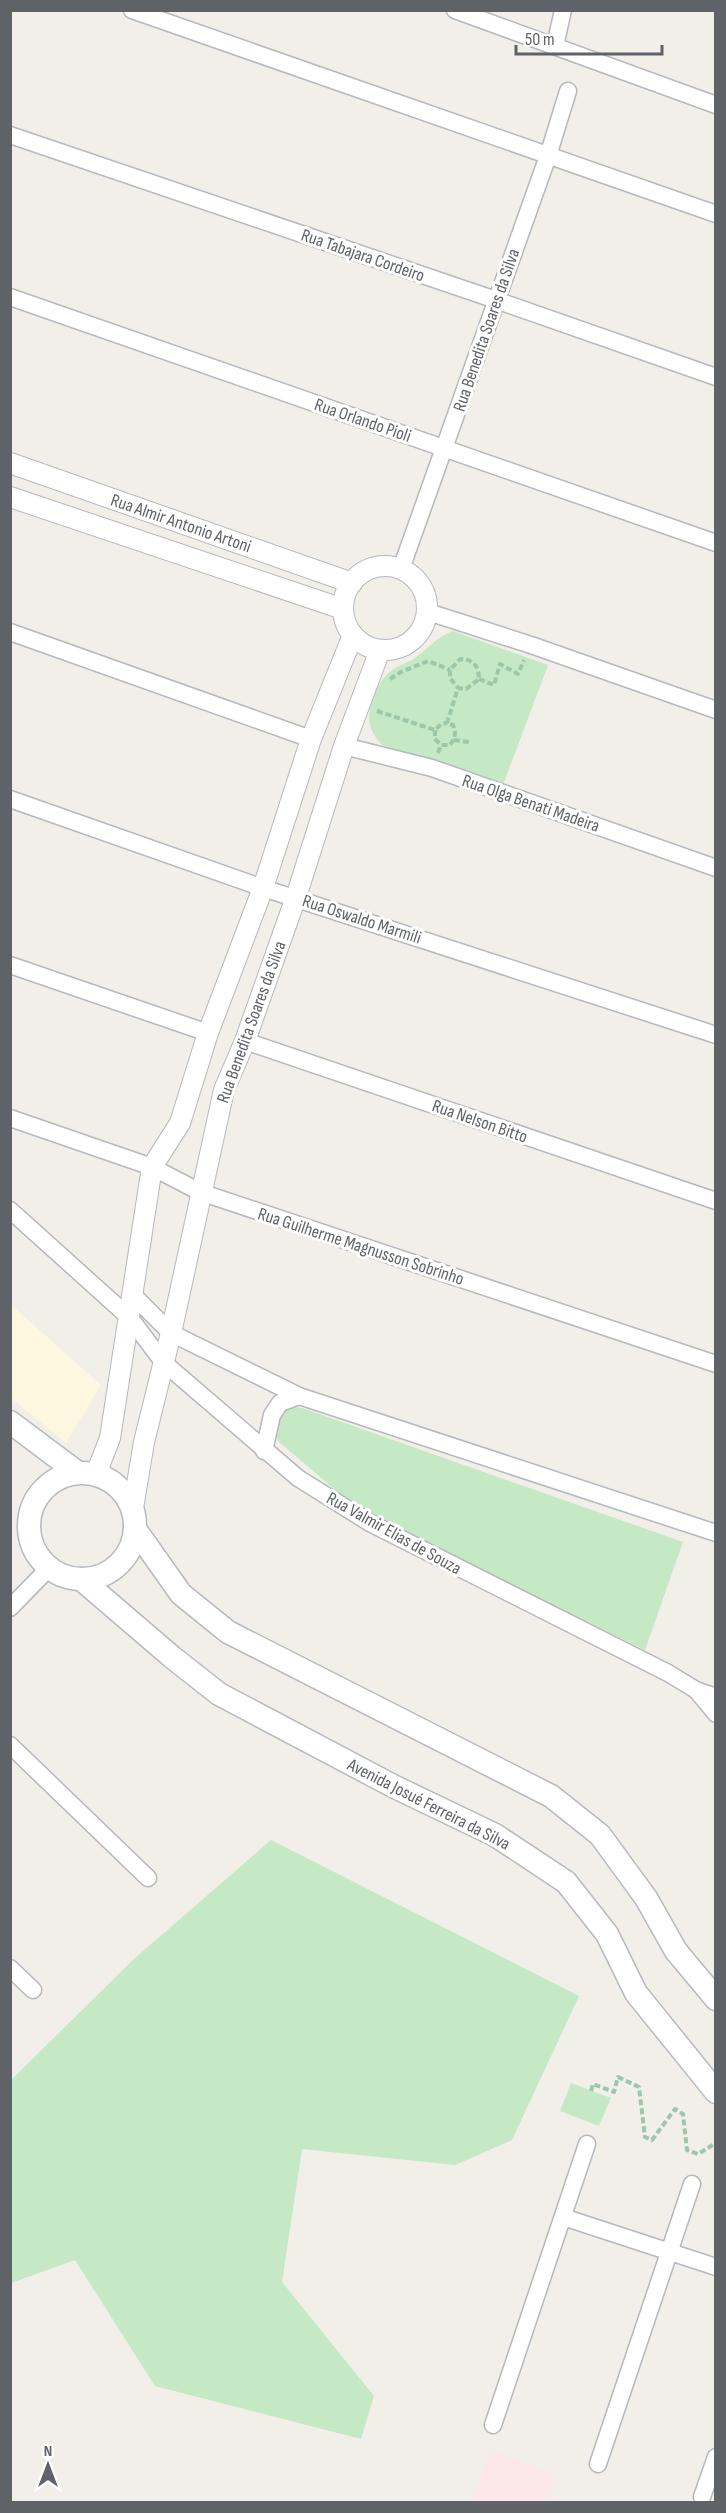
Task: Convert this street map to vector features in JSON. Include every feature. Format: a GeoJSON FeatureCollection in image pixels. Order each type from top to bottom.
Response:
{"type":"FeatureCollection","features":[{"type":"Feature","properties":{"kind":"main road"},"geometry":{"type":"LineString","coordinates":[[10,1422],[87,1474],[112,1482],[125,1494],[134,1519],[181,1594],[228,1632],[551,1796],[592,1828],[600,1835],[646,1898],[676,1951],[716,1999]]}},
{"type":"Feature","properties":{"kind":"main road"},"geometry":{"type":"LineString","coordinates":[[87,1474],[60,1478],[45,1488],[34,1502],[29,1520],[31,1538],[37,1554],[50,1567],[64,1575],[81,1579],[98,1576],[113,1569],[125,1557],[133,1542],[134,1519]]}},
{"type":"Feature","properties":{"kind":"main road"},"geometry":{"type":"LineString","coordinates":[[10,1518],[31,1538]]}},
{"type":"Feature","properties":{"kind":"main road","name":"Avenida Josué Ferreira da Silva"},"geometry":{"type":"LineString","coordinates":[[81,1579],[219,1694],[393,1786],[495,1835],[566,1882],[607,1934],[636,1993],[716,2092]]}},
{"type":"Feature","properties":{"kind":"street"},"geometry":{"type":"LineString","coordinates":[[132,10],[716,214]]}},
{"type":"Feature","properties":{"kind":"street"},"geometry":{"type":"LineString","coordinates":[[455,10],[716,105]]}},
{"type":"Feature","properties":{"kind":"street"},"geometry":{"type":"LineString","coordinates":[[555,46],[563,10]]}},
{"type":"Feature","properties":{"kind":"street","name":"Rua Benedita Soares da Silva"},"geometry":{"type":"LineString","coordinates":[[401,569],[548,156],[568,91]]}},
{"type":"Feature","properties":{"kind":"street","name":"Rua Tabajara Cordeiro"},"geometry":{"type":"LineString","coordinates":[[10,135],[716,377]]}},
{"type":"Feature","properties":{"kind":"street","name":"Rua Orlando Pioli"},"geometry":{"type":"LineString","coordinates":[[10,297],[716,543]]}},
{"type":"Feature","properties":{"kind":"street","name":"Rua Almir Antonio Artoni"},"geometry":{"type":"LineString","coordinates":[[10,463],[352,583]]}},
{"type":"Feature","properties":{"kind":"street","name":"Rua Almir Antonio Artoni"},"geometry":{"type":"LineString","coordinates":[[10,497],[343,609]]}},
{"type":"Feature","properties":{"kind":"street"},"geometry":{"type":"LineString","coordinates":[[387,566],[401,569],[421,586],[427,598],[428,612],[417,637],[405,646],[380,650],[364,644],[353,635],[346,623],[343,609],[345,595],[362,573],[387,566]]}},
{"type":"Feature","properties":{"kind":"street"},"geometry":{"type":"LineString","coordinates":[[428,612],[531,645],[716,710]]}},
{"type":"Feature","properties":{"kind":"street"},"geometry":{"type":"LineString","coordinates":[[10,632],[311,739]]}},
{"type":"Feature","properties":{"kind":"street","name":"Rua Benedita Soares da Silva"},"geometry":{"type":"LineString","coordinates":[[87,1474],[110,1438],[152,1167],[180,1123],[208,1033],[264,888],[311,739],[353,635]]}},
{"type":"Feature","properties":{"kind":"street","name":"Rua Benedita Soares da Silva"},"geometry":{"type":"LineString","coordinates":[[134,1519],[144,1442],[171,1334],[200,1192],[224,1090],[245,1041],[296,897],[344,746],[380,650]]}},
{"type":"Feature","properties":{"kind":"street","name":"Rua Olga Benati Madeira"},"geometry":{"type":"LineString","coordinates":[[344,746],[432,768],[716,868]]}},
{"type":"Feature","properties":{"kind":"street","name":"Rua Oswaldo Marmili"},"geometry":{"type":"LineString","coordinates":[[10,799],[264,888],[716,1035]]}},
{"type":"Feature","properties":{"kind":"street"},"geometry":{"type":"LineString","coordinates":[[10,965],[208,1033]]}},
{"type":"Feature","properties":{"kind":"street","name":"Rua Nelson Bitto"},"geometry":{"type":"LineString","coordinates":[[245,1041],[716,1201]]}},
{"type":"Feature","properties":{"kind":"street","name":"Rua Guilherme Magnusson Sobrinho"},"geometry":{"type":"LineString","coordinates":[[13,1124],[152,1167],[200,1192],[716,1364]]}},
{"type":"Feature","properties":{"kind":"street","name":"Rua Valmir Elias de Souza"},"geometry":{"type":"LineString","coordinates":[[10,1210],[130,1318],[163,1362],[298,1478],[370,1523],[668,1673],[696,1690],[716,1697]]}},
{"type":"Feature","properties":{"kind":"street"},"geometry":{"type":"LineString","coordinates":[[133,1295],[171,1334],[299,1396],[716,1533]]}},
{"type":"Feature","properties":{"kind":"street"},"geometry":{"type":"LineString","coordinates":[[264,1450],[272,1415],[280,1403],[299,1396]]}},
{"type":"Feature","properties":{"kind":"street"},"geometry":{"type":"LineString","coordinates":[[10,1608],[50,1567]]}},
{"type":"Feature","properties":{"kind":"street"},"geometry":{"type":"LineString","coordinates":[[696,1690],[716,1714]]}},
{"type":"Feature","properties":{"kind":"street"},"geometry":{"type":"LineString","coordinates":[[10,1745],[148,1878]]}},
{"type":"Feature","properties":{"kind":"street"},"geometry":{"type":"LineString","coordinates":[[10,1968],[33,1990]]}},
{"type":"Feature","properties":{"kind":"street"},"geometry":{"type":"LineString","coordinates":[[494,2426],[587,2144]]}},
{"type":"Feature","properties":{"kind":"street"},"geometry":{"type":"LineString","coordinates":[[598,2464],[692,2184]]}},
{"type":"Feature","properties":{"kind":"street"},"geometry":{"type":"LineString","coordinates":[[563,2217],[716,2267]]}},
{"type":"Feature","properties":{"kind":"street"},"geometry":{"type":"LineString","coordinates":[[702,2497],[716,2457]]}},
{"type":"Feature","properties":{"kind":"path"},"geometry":{"type":"LineString","coordinates":[[479,679],[494,685],[500,664],[518,674],[531,645]]}},
{"type":"Feature","properties":{"kind":"path"},"geometry":{"type":"LineString","coordinates":[[460,659],[467,659],[479,670],[479,679],[466,689],[458,688],[450,678],[450,670],[460,659]]}},
{"type":"Feature","properties":{"kind":"path"},"geometry":{"type":"LineString","coordinates":[[387,684],[400,672],[428,661],[450,670]]}},
{"type":"Feature","properties":{"kind":"path"},"geometry":{"type":"LineString","coordinates":[[447,723],[458,688]]}},
{"type":"Feature","properties":{"kind":"path"},"geometry":{"type":"LineString","coordinates":[[378,699],[375,711],[435,730]]}},
{"type":"Feature","properties":{"kind":"path"},"geometry":{"type":"LineString","coordinates":[[441,724],[453,725],[456,733],[454,740],[450,745],[441,746],[435,739],[435,730],[441,724]]}},
{"type":"Feature","properties":{"kind":"path"},"geometry":{"type":"LineString","coordinates":[[454,740],[469,742]]}},
{"type":"Feature","properties":{"kind":"path"},"geometry":{"type":"LineString","coordinates":[[432,768],[441,746]]}},
{"type":"Feature","properties":{"kind":"path"},"geometry":{"type":"LineString","coordinates":[[591,2091],[593,2084],[614,2092],[618,2077],[639,2087],[645,2137],[652,2140],[675,2109],[683,2114],[687,2150],[698,2154],[716,2143]]}},
{"type":"Feature","properties":{"kind":"shaded area"},"geometry":{"type":"Polygon","coordinates":[[[10,1304],[101,1385],[66,1443],[11,1398],[10,1304]]]}},
{"type":"Feature","properties":{"kind":"shaded area"},"geometry":{"type":"Polygon","coordinates":[[[491,2450],[555,2475],[545,2502],[471,2502],[491,2450]]]}},
{"type":"Feature","properties":{"kind":"green space"},"geometry":{"type":"Polygon","coordinates":[[[453,631],[548,665],[503,785],[382,745],[371,728],[369,718],[371,703],[386,675],[415,658],[442,636],[453,631]]]}},
{"type":"Feature","properties":{"kind":"green space"},"geometry":{"type":"Polygon","coordinates":[[[295,1407],[683,1542],[645,1650],[360,1511],[278,1441],[276,1430],[278,1420],[281,1415],[295,1407]]]}},
{"type":"Feature","properties":{"kind":"green space"},"geometry":{"type":"Polygon","coordinates":[[[271,1840],[579,1996],[512,2140],[455,2165],[302,2149],[282,2282],[374,2396],[361,2439],[155,2386],[75,2260],[11,2283],[11,2080],[134,1959],[271,1840]]]}},
{"type":"Feature","properties":{"kind":"green space"},"geometry":{"type":"Polygon","coordinates":[[[571,2083],[611,2098],[599,2126],[560,2111],[571,2083]]]}}]}
